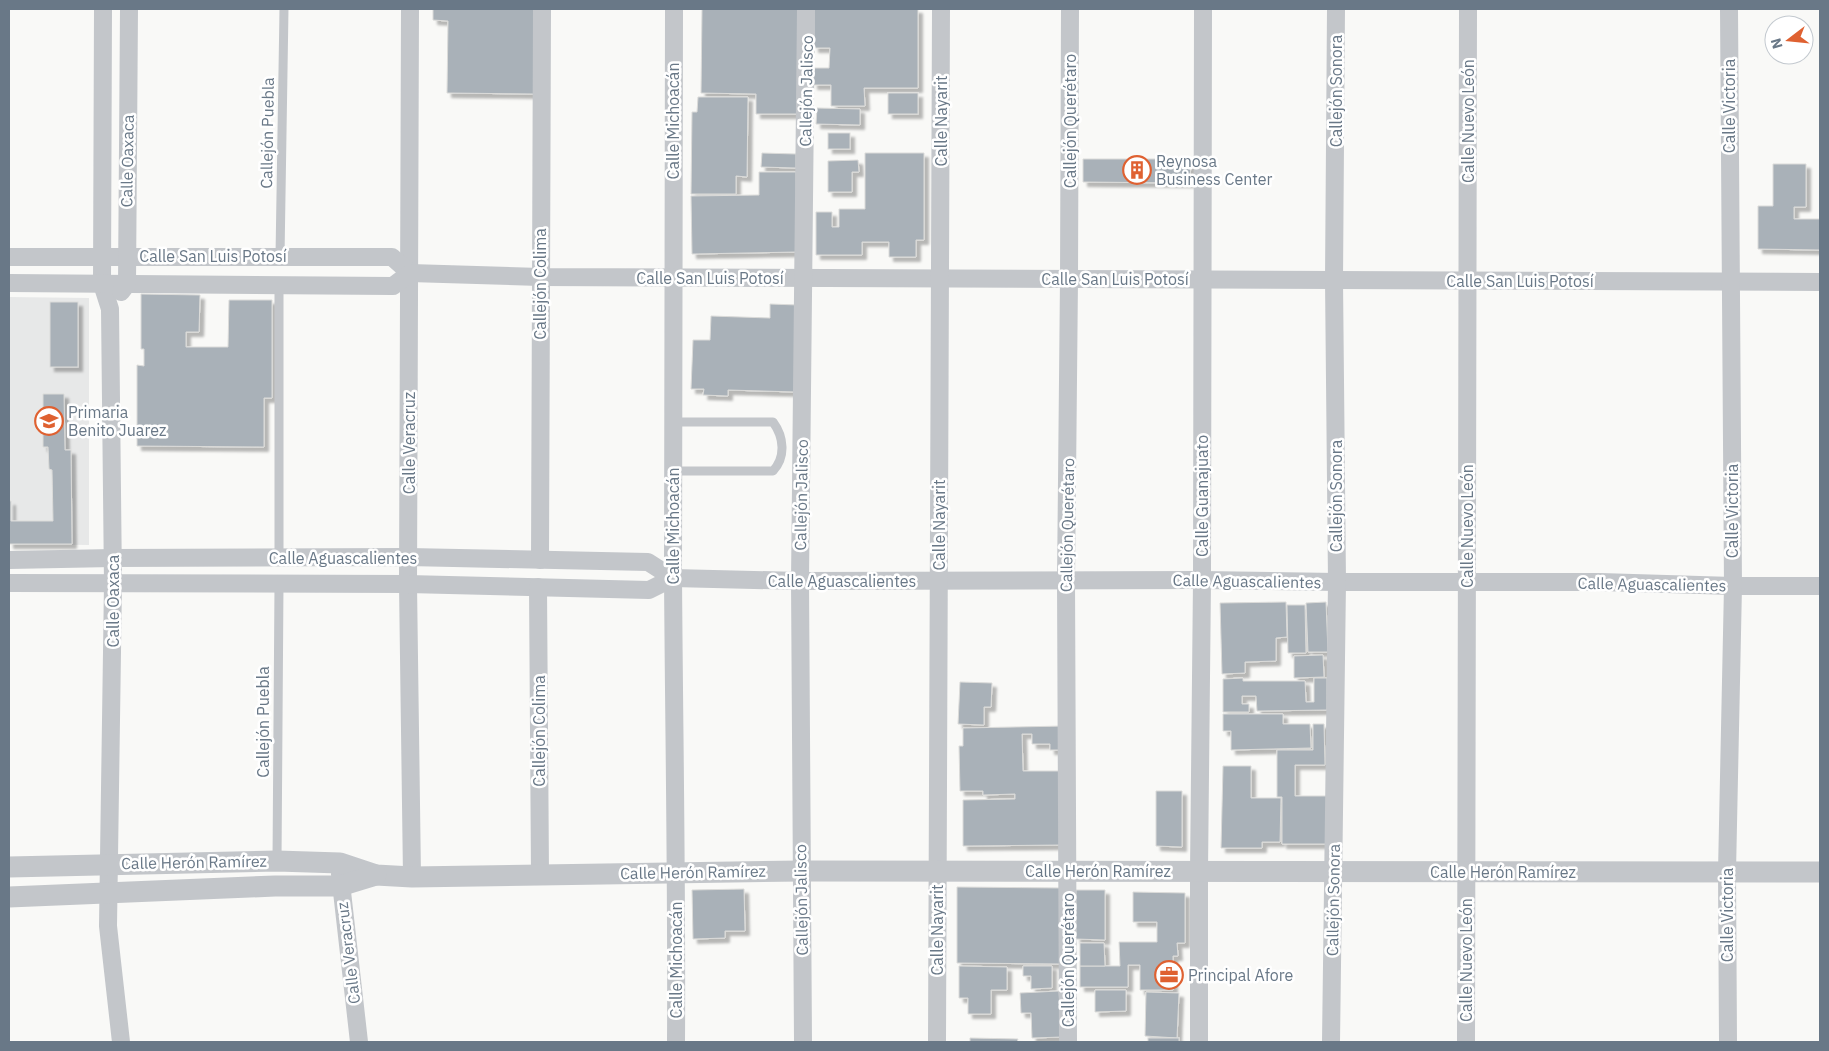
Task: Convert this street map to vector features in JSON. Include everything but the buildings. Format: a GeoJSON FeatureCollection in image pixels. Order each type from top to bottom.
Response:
{"type":"FeatureCollection","features":[{"type":"Feature","properties":{"kind":"street","name":"Calle Oaxaca"},"geometry":{"type":"LineString","coordinates":[[103,9],[102,284],[110,309],[113,558],[110,893],[108,926],[121,1042]]}},
{"type":"Feature","properties":{"kind":"street","name":"Calle Oaxaca"},"geometry":{"type":"LineString","coordinates":[[127,284],[129,9]]}},
{"type":"Feature","properties":{"kind":"street","name":"Calle Veracruz"},"geometry":{"type":"LineString","coordinates":[[410,9],[408,584],[412,877]]}},
{"type":"Feature","properties":{"kind":"street","name":"Callejón Colima"},"geometry":{"type":"LineString","coordinates":[[540,560],[542,9]]}},
{"type":"Feature","properties":{"kind":"street","name":"Calle Michoacán"},"geometry":{"type":"LineString","coordinates":[[674,9],[672,277],[673,578],[677,872],[676,1042]]}},
{"type":"Feature","properties":{"kind":"street","name":"Callejón Jalisco"},"geometry":{"type":"LineString","coordinates":[[803,1042],[800,581],[806,9]]}},
{"type":"Feature","properties":{"kind":"street","name":"Calle Nayarit"},"geometry":{"type":"LineString","coordinates":[[937,1042],[941,9]]}},
{"type":"Feature","properties":{"kind":"street","name":"Callejón Querétaro"},"geometry":{"type":"LineString","coordinates":[[1068,1042],[1066,581],[1070,9]]}},
{"type":"Feature","properties":{"kind":"street","name":"Calle Guanajuato"},"geometry":{"type":"LineString","coordinates":[[1199,1042],[1203,9]]}},
{"type":"Feature","properties":{"kind":"street","name":"Callejón Sonora"},"geometry":{"type":"LineString","coordinates":[[1332,1042],[1337,582],[1334,280],[1336,9]]}},
{"type":"Feature","properties":{"kind":"street","name":"Calle Nuevo León"},"geometry":{"type":"LineString","coordinates":[[1466,1042],[1468,9]]}},
{"type":"Feature","properties":{"kind":"street","name":"Calle Victoria"},"geometry":{"type":"LineString","coordinates":[[1728,1042],[1727,872],[1733,586],[1729,9]]}},
{"type":"Feature","properties":{"kind":"street","name":"Calle San Luis Potosí"},"geometry":{"type":"LineString","coordinates":[[9,257],[392,257],[410,274]]}},
{"type":"Feature","properties":{"kind":"street","name":"Calle San Luis Potosí"},"geometry":{"type":"LineString","coordinates":[[9,284],[393,286],[410,274],[540,277],[1820,282]]}},
{"type":"Feature","properties":{"kind":"street"},"geometry":{"type":"LineString","coordinates":[[110,309],[127,284]]}},
{"type":"Feature","properties":{"kind":"street","name":"Calle Aguascalientes"},"geometry":{"type":"LineString","coordinates":[[9,560],[408,557],[648,562],[673,578]]}},
{"type":"Feature","properties":{"kind":"street","name":"Calle Aguascalientes"},"geometry":{"type":"LineString","coordinates":[[9,583],[408,584],[649,590],[673,578],[800,581],[1202,580],[1600,582],[1733,586],[1820,586]]}},
{"type":"Feature","properties":{"kind":"street","name":"Callejón Colima"},"geometry":{"type":"LineString","coordinates":[[538,587],[540,875]]}},
{"type":"Feature","properties":{"kind":"street","name":"Calle Herón Ramírez"},"geometry":{"type":"LineString","coordinates":[[9,867],[277,861],[340,863],[376,875],[412,877],[801,871],[1820,872]]}},
{"type":"Feature","properties":{"kind":"street","name":"Calle Veracruz"},"geometry":{"type":"LineString","coordinates":[[340,863],[340,886],[359,1042]]}},
{"type":"Feature","properties":{"kind":"street","name":"Calle Herón Ramírez"},"geometry":{"type":"LineString","coordinates":[[9,897],[275,886],[340,886],[376,875]]}},
{"type":"Feature","properties":{"kind":"lane","name":"Callejón Puebla"},"geometry":{"type":"LineString","coordinates":[[280,257],[284,9]]}},
{"type":"Feature","properties":{"kind":"lane"},"geometry":{"type":"LineString","coordinates":[[279,284],[279,558]]}},
{"type":"Feature","properties":{"kind":"lane"},"geometry":{"type":"LineString","coordinates":[[673,422],[773,422],[780,431],[783,446],[780,464],[773,471],[673,471]]}},
{"type":"Feature","properties":{"kind":"lane","name":"Callejón Puebla"},"geometry":{"type":"LineString","coordinates":[[277,861],[279,584]]}},
{"type":"Feature","properties":{"kind":"shaded area","name":"Primaria Benito Juarez"},"geometry":{"type":"Polygon","coordinates":[[[9,297],[89,298],[89,545],[9,544],[9,297]]]}},
{"type":"Feature","properties":{"kind":"place","name":"Reynosa Business Center"},"geometry":{"type":"Point","coordinates":[1137,170]}},
{"type":"Feature","properties":{"kind":"place","name":"Primaria Benito Juarez"},"geometry":{"type":"Point","coordinates":[49,421]}},
{"type":"Feature","properties":{"kind":"place","name":"Principal Afore"},"geometry":{"type":"Point","coordinates":[1169,975]}}]}
